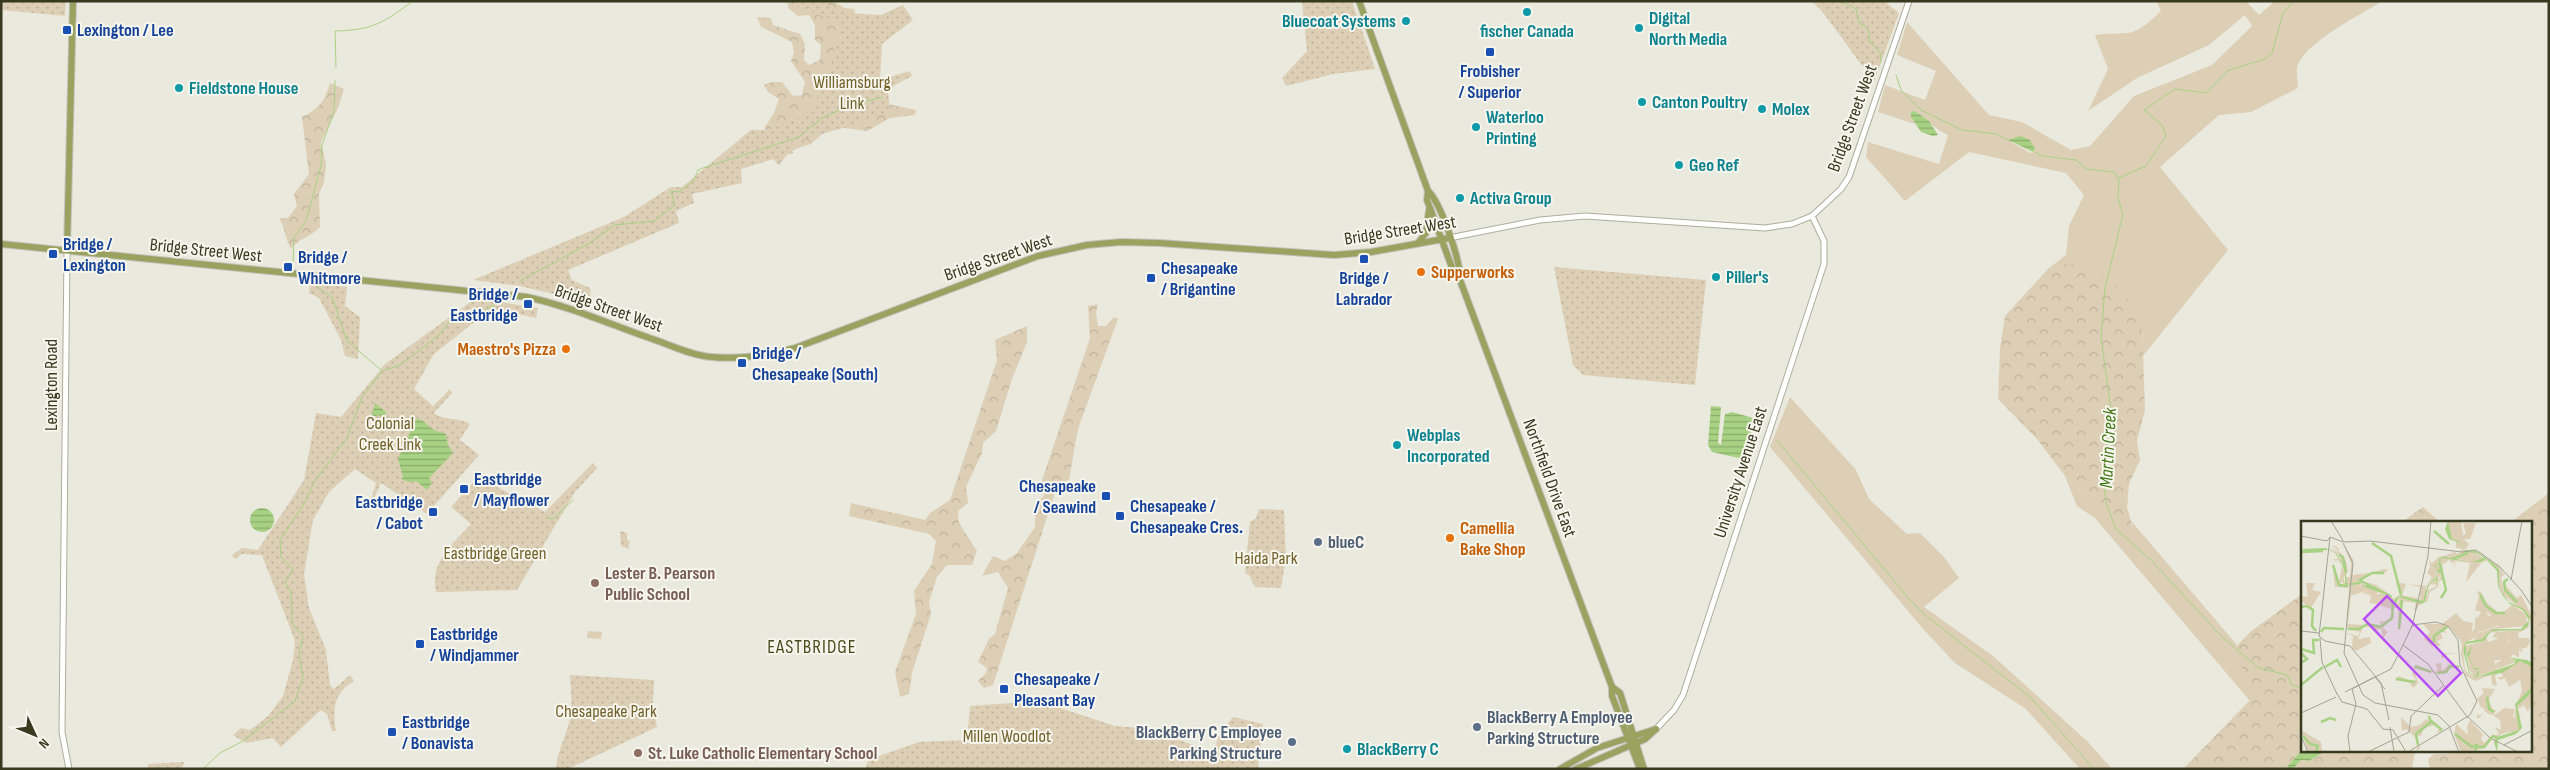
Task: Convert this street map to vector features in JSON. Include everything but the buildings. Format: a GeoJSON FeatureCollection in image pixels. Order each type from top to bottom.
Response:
{"type":"FeatureCollection","features":[{"type":"Feature","properties":{"kind":"main road","name":"Lexington Road"},"geometry":{"type":"LineString","coordinates":[[66,250],[73,1]]}},
{"type":"Feature","properties":{"kind":"main road","name":"Northfield Drive East"},"geometry":{"type":"LineString","coordinates":[[1359,1],[1428,191],[1434,197],[1449,238],[1460,271],[1460,280]]}},
{"type":"Feature","properties":{"kind":"main road","name":"Northfield Drive East"},"geometry":{"type":"LineString","coordinates":[[1428,191],[1427,200],[1454,273],[1460,280],[1612,686],[1612,696],[1628,738],[1634,744],[1644,769]]}},
{"type":"Feature","properties":{"kind":"main road"},"geometry":{"type":"LineString","coordinates":[[1418,243],[1426,233],[1430,208]]}},
{"type":"Feature","properties":{"kind":"main road","name":"Bridge Street West"},"geometry":{"type":"LineString","coordinates":[[1,244],[527,297],[568,308],[684,350],[711,357],[757,357],[795,348],[1038,256],[1087,245],[1121,242],[1159,243],[1334,255],[1449,238]]}},
{"type":"Feature","properties":{"kind":"main road","name":"Northfield Drive East"},"geometry":{"type":"LineString","coordinates":[[1612,686],[1620,693],[1635,735],[1634,744],[1640,769]]}},
{"type":"Feature","properties":{"kind":"main road"},"geometry":{"type":"LineString","coordinates":[[1560,769],[1597,748],[1656,729]]}},
{"type":"Feature","properties":{"kind":"main road","name":"University Avenue East"},"geometry":{"type":"LineString","coordinates":[[1576,769],[1652,735],[1656,729]]}},
{"type":"Feature","properties":{"kind":"street","name":"Bridge Street West"},"geometry":{"type":"LineString","coordinates":[[1449,238],[1540,220],[1586,216],[1765,228],[1792,224],[1812,216],[1841,189],[1855,164],[1909,1]]}},
{"type":"Feature","properties":{"kind":"street","name":"University Avenue East"},"geometry":{"type":"LineString","coordinates":[[1656,729],[1674,710],[1683,695],[1824,264],[1824,241],[1812,216]]}},
{"type":"Feature","properties":{"kind":"street","name":"Lexington Road"},"geometry":{"type":"LineString","coordinates":[[66,250],[62,732],[69,769]]}},
{"type":"Feature","properties":{"kind":"green space"},"geometry":{"type":"Polygon","coordinates":[[[1,1],[66,1],[65,16],[1,10],[1,1]]]}},
{"type":"Feature","properties":{"kind":"green space","name":"Williamsburg Link"},"geometry":{"type":"Polygon","coordinates":[[[781,1],[817,1],[849,13],[881,15],[903,5],[913,20],[882,44],[880,80],[910,71],[912,76],[895,85],[888,93],[890,109],[874,119],[791,143],[793,153],[741,169],[742,183],[692,194],[694,203],[676,211],[679,223],[568,270],[572,280],[590,288],[591,303],[520,286],[473,280],[624,217],[671,187],[682,187],[751,130],[768,130],[813,112],[844,24],[781,1]]]}},
{"type":"Feature","properties":{"kind":"green space"},"geometry":{"type":"Polygon","coordinates":[[[788,1],[833,1],[845,8],[855,9],[854,20],[883,103],[916,110],[915,115],[890,118],[867,131],[831,126],[811,144],[790,151],[779,165],[771,157],[765,127],[774,113],[779,99],[768,92],[764,85],[772,82],[782,82],[793,96],[802,95],[805,82],[791,61],[794,53],[792,42],[761,27],[757,17],[771,18],[773,25],[800,34],[805,44],[804,60],[809,65],[820,60],[821,45],[815,40],[815,25],[809,15],[798,16],[788,8],[788,1]]]}},
{"type":"Feature","properties":{"kind":"green space"},"geometry":{"type":"Polygon","coordinates":[[[1302,1],[1352,1],[1375,69],[1333,74],[1286,86],[1282,78],[1307,51],[1302,1]]]}},
{"type":"Feature","properties":{"kind":"green space"},"geometry":{"type":"Polygon","coordinates":[[[1811,1],[1884,1],[1899,13],[1874,82],[1822,11],[1811,1]]]}},
{"type":"Feature","properties":{"kind":"green space"},"geometry":{"type":"Polygon","coordinates":[[[2156,1],[2246,1],[2259,15],[2275,1],[2383,1],[2334,30],[2310,49],[2302,58],[2297,68],[2298,88],[2251,112],[2219,115],[2160,167],[2228,250],[2143,356],[2142,323],[2062,264],[2049,268],[2066,255],[2069,226],[2084,195],[2066,173],[1969,152],[1905,201],[1866,157],[1868,142],[1939,164],[1948,135],[1915,111],[1911,117],[1915,124],[1878,112],[1885,85],[1925,100],[1936,71],[1897,55],[1907,22],[1989,115],[2022,122],[2071,150],[2090,146],[2134,96],[2212,65],[2252,26],[2245,15],[2209,45],[2137,78],[2088,111],[2108,69],[2095,35],[2133,32],[2146,25],[2161,11],[2156,1]],[[2011,142],[2030,153],[2034,152],[2033,145],[2011,142]]]}},
{"type":"Feature","properties":{"kind":"green space"},"geometry":{"type":"Polygon","coordinates":[[[330,83],[344,89],[338,108],[321,142],[326,164],[324,183],[319,194],[320,227],[291,249],[279,218],[288,218],[297,206],[294,194],[309,174],[302,117],[313,111],[320,104],[326,95],[330,83]]]}},
{"type":"Feature","properties":{"kind":"green space"},"geometry":{"type":"Polygon","coordinates":[[[2062,264],[2083,265],[2107,279],[2134,304],[2142,323],[2145,410],[2137,441],[2140,460],[2129,484],[2127,507],[2134,531],[2128,529],[2086,496],[2065,476],[2037,439],[1998,399],[2000,348],[2005,316],[2049,268],[2062,264]]]}},
{"type":"Feature","properties":{"kind":"green space"},"geometry":{"type":"Polygon","coordinates":[[[1554,267],[1706,280],[1695,385],[1583,375],[1573,365],[1554,267]]]}},
{"type":"Feature","properties":{"kind":"green space"},"geometry":{"type":"Polygon","coordinates":[[[310,282],[347,287],[345,306],[360,317],[358,359],[345,356],[341,340],[319,298],[309,293],[310,282]]]}},
{"type":"Feature","properties":{"kind":"green space","name":"Colonial Creek Link"},"geometry":{"type":"Polygon","coordinates":[[[476,298],[538,308],[536,318],[504,311],[473,323],[434,354],[414,389],[433,406],[450,389],[452,393],[434,413],[470,424],[460,440],[479,455],[427,514],[381,483],[370,507],[376,483],[355,469],[329,492],[313,520],[304,574],[309,608],[326,650],[330,685],[334,689],[350,675],[354,681],[347,685],[338,696],[334,716],[336,731],[332,731],[327,714],[321,710],[281,747],[273,738],[246,743],[233,735],[241,728],[250,730],[268,716],[283,696],[293,660],[295,641],[262,555],[242,554],[235,559],[232,555],[242,548],[258,550],[304,480],[316,413],[341,417],[385,364],[476,298]]]}},
{"type":"Feature","properties":{"kind":"green space"},"geometry":{"type":"Polygon","coordinates":[[[1098,304],[1096,312],[1098,326],[1106,326],[1114,317],[1118,319],[1078,429],[1069,480],[1058,483],[993,685],[984,688],[978,681],[986,673],[987,668],[978,662],[989,639],[995,634],[1008,588],[998,572],[982,576],[993,556],[1005,561],[1017,553],[1035,527],[1036,502],[1044,496],[1042,480],[1090,338],[1088,306],[1098,304]]]}},
{"type":"Feature","properties":{"kind":"green space"},"geometry":{"type":"Polygon","coordinates":[[[1027,326],[1027,342],[1012,379],[996,431],[983,443],[982,453],[966,487],[968,503],[958,511],[959,523],[977,551],[972,565],[947,565],[937,577],[929,602],[931,614],[912,673],[909,694],[900,697],[895,672],[916,614],[914,591],[932,564],[936,541],[929,534],[849,516],[851,503],[925,520],[930,513],[950,500],[997,360],[995,340],[1027,326]]]}},
{"type":"Feature","properties":{"kind":"green space"},"geometry":{"type":"Polygon","coordinates":[[[1790,397],[1856,470],[1869,499],[1907,534],[1920,533],[1944,557],[1959,578],[1924,607],[1993,656],[2087,741],[2112,769],[2080,769],[2026,709],[1955,663],[1924,630],[1770,447],[1790,397]]]}},
{"type":"Feature","properties":{"kind":"green space","name":"Eastbridge Green"},"geometry":{"type":"Polygon","coordinates":[[[593,463],[597,468],[575,492],[517,590],[436,592],[436,571],[439,562],[471,524],[451,507],[478,477],[545,512],[593,463]]]}},
{"type":"Feature","properties":{"kind":"green space"},"geometry":{"type":"Polygon","coordinates":[[[2065,476],[2086,496],[2134,531],[2132,522],[2237,645],[2232,651],[2257,694],[2250,701],[2095,518],[2077,506],[2065,476]]]}},
{"type":"Feature","properties":{"kind":"green space"},"geometry":{"type":"Polygon","coordinates":[[[2549,493],[2549,769],[2430,769],[2428,759],[2434,754],[2450,754],[2447,752],[2532,752],[2532,521],[2512,521],[2549,493]]]}},
{"type":"Feature","properties":{"kind":"green space"},"geometry":{"type":"Polygon","coordinates":[[[2423,507],[2439,521],[2403,521],[2423,507]]]}},
{"type":"Feature","properties":{"kind":"green space","name":"Haida Park"},"geometry":{"type":"Polygon","coordinates":[[[1259,509],[1284,510],[1286,558],[1281,588],[1255,587],[1249,575],[1245,573],[1250,522],[1256,518],[1259,509]]]}},
{"type":"Feature","properties":{"kind":"green space"},"geometry":{"type":"Polygon","coordinates":[[[620,531],[627,533],[627,540],[630,541],[628,548],[621,546],[620,531]]]}},
{"type":"Feature","properties":{"kind":"green space"},"geometry":{"type":"Polygon","coordinates":[[[2301,595],[2301,751],[2285,769],[2183,769],[2256,694],[2232,651],[2250,632],[2301,595]]]}},
{"type":"Feature","properties":{"kind":"green space"},"geometry":{"type":"Polygon","coordinates":[[[588,631],[602,632],[601,639],[587,638],[588,631]]]}},
{"type":"Feature","properties":{"kind":"green space","name":"Chesapeake Park"},"geometry":{"type":"Polygon","coordinates":[[[570,675],[654,680],[653,705],[657,727],[568,769],[556,769],[570,717],[570,675]]]}},
{"type":"Feature","properties":{"kind":"green space","name":"Millen Woodlot"},"geometry":{"type":"Polygon","coordinates":[[[1026,702],[1054,706],[1115,726],[1152,729],[1213,753],[1222,726],[1226,725],[1233,717],[1263,724],[1258,769],[865,769],[868,760],[919,742],[967,740],[970,706],[1026,702]]]}},
{"type":"Feature","properties":{"kind":"green space"},"geometry":{"type":"Polygon","coordinates":[[[2323,752],[2415,752],[2412,769],[2293,769],[2301,760],[2309,761],[2323,752]]]}},
{"type":"Feature","properties":{"kind":"green space"},"geometry":{"type":"Polygon","coordinates":[[[184,762],[182,769],[148,769],[148,764],[184,762]]]}},
{"type":"Feature","properties":{"kind":"shaded area"},"geometry":{"type":"Polygon","coordinates":[[[1915,111],[1929,121],[1938,135],[1933,136],[1921,132],[1911,117],[1911,112],[1915,111]]]}},
{"type":"Feature","properties":{"kind":"shaded area"},"geometry":{"type":"Polygon","coordinates":[[[2021,136],[2030,140],[2035,149],[2033,152],[2008,140],[2021,136]]]}},
{"type":"Feature","properties":{"kind":"shaded area"},"geometry":{"type":"Polygon","coordinates":[[[375,403],[386,412],[383,420],[379,415],[371,417],[375,403]]]}},
{"type":"Feature","properties":{"kind":"shaded area"},"geometry":{"type":"Polygon","coordinates":[[[1711,406],[1721,407],[1718,443],[1721,445],[1725,414],[1732,412],[1753,418],[1755,423],[1743,455],[1739,458],[1712,452],[1708,445],[1711,406]]]}},
{"type":"Feature","properties":{"kind":"shaded area"},"geometry":{"type":"Polygon","coordinates":[[[416,419],[422,420],[434,430],[446,434],[448,445],[453,453],[429,478],[432,483],[427,490],[416,481],[409,482],[401,479],[403,477],[398,459],[416,419]]]}},
{"type":"Feature","properties":{"kind":"shaded area"},"geometry":{"type":"Polygon","coordinates":[[[262,508],[270,512],[274,520],[270,528],[262,532],[254,528],[250,520],[254,512],[262,508]]]}},
{"type":"Feature","properties":{"kind":"shaded area"},"geometry":{"type":"Polygon","coordinates":[[[2301,751],[2323,752],[2309,761],[2301,760],[2293,769],[2285,769],[2301,751]]]}},
{"type":"Feature","properties":{"kind":"waterway"},"geometry":{"type":"LineString","coordinates":[[336,67],[335,31],[359,29],[377,24],[413,1]]}},
{"type":"Feature","properties":{"kind":"waterway"},"geometry":{"type":"LineString","coordinates":[[1842,1],[1856,9],[1860,24],[1868,30],[1869,41],[1880,52],[1881,62]]}},
{"type":"Feature","properties":{"kind":"waterway"},"geometry":{"type":"LineString","coordinates":[[2119,178],[2146,166],[2166,136],[2162,125],[2144,110],[2175,89],[2206,93],[2227,71],[2265,59],[2272,53],[2283,13],[2294,1]]}},
{"type":"Feature","properties":{"kind":"waterway"},"geometry":{"type":"LineString","coordinates":[[1896,75],[1901,90],[1921,110],[1962,130],[1996,134],[2008,140]]}},
{"type":"Feature","properties":{"kind":"waterway"},"geometry":{"type":"LineString","coordinates":[[293,262],[294,237],[306,221],[321,166],[322,145],[334,111],[335,80]]}},
{"type":"Feature","properties":{"kind":"waterway"},"geometry":{"type":"LineString","coordinates":[[520,281],[588,244],[615,225],[654,221],[675,205],[671,191],[679,192],[694,180],[698,170],[799,137],[822,118],[849,106],[882,97]]}},
{"type":"Feature","properties":{"kind":"waterway"},"geometry":{"type":"LineString","coordinates":[[2035,152],[2043,156],[2076,160],[2087,169],[2114,172],[2118,178]]}},
{"type":"Feature","properties":{"kind":"waterway","name":"Martin Creek"},"geometry":{"type":"LineString","coordinates":[[2119,179],[2118,199],[2123,214],[2105,288],[2101,337],[2112,418],[2103,473],[2106,503],[2116,529],[2151,560],[2222,637],[2259,668],[2287,675],[2292,685],[2301,688]]}},
{"type":"Feature","properties":{"kind":"waterway"},"geometry":{"type":"LineString","coordinates":[[316,286],[332,297],[347,341],[381,370]]}},
{"type":"Feature","properties":{"kind":"waterway"},"geometry":{"type":"LineString","coordinates":[[203,769],[220,753],[243,741],[295,701],[303,678],[299,653],[303,636],[292,624],[291,592],[285,583],[293,569],[281,557],[280,540],[305,502],[314,482],[347,438],[362,397],[382,371],[400,365],[440,334],[449,322],[468,318],[494,305]]}},
{"type":"Feature","properties":{"kind":"waterway"},"geometry":{"type":"LineString","coordinates":[[1777,440],[1909,599],[1925,615],[2030,697],[2094,769]]}},
{"type":"Feature","properties":{"kind":"waterway"},"geometry":{"type":"LineString","coordinates":[[547,518],[553,519],[573,500]]}},
{"type":"Feature","properties":{"kind":"place","name":"fischer Canada"},"geometry":{"type":"Point","coordinates":[1527,12]}},
{"type":"Feature","properties":{"kind":"place","name":"Bluecoat Systems"},"geometry":{"type":"Point","coordinates":[1406,21]}},
{"type":"Feature","properties":{"kind":"place","name":"Digital North Media"},"geometry":{"type":"Point","coordinates":[1639,28]}},
{"type":"Feature","properties":{"kind":"place","name":"Lexington / Lee"},"geometry":{"type":"Point","coordinates":[67,30]}},
{"type":"Feature","properties":{"kind":"place","name":"Frobisher / Superior"},"geometry":{"type":"Point","coordinates":[1490,52]}},
{"type":"Feature","properties":{"kind":"place","name":"Fieldstone House"},"geometry":{"type":"Point","coordinates":[179,88]}},
{"type":"Feature","properties":{"kind":"place","name":"Canton Poultry"},"geometry":{"type":"Point","coordinates":[1642,102]}},
{"type":"Feature","properties":{"kind":"place","name":"Molex"},"geometry":{"type":"Point","coordinates":[1762,109]}},
{"type":"Feature","properties":{"kind":"place","name":"Waterloo Printing"},"geometry":{"type":"Point","coordinates":[1476,127]}},
{"type":"Feature","properties":{"kind":"place","name":"Geo Ref"},"geometry":{"type":"Point","coordinates":[1679,165]}},
{"type":"Feature","properties":{"kind":"place","name":"Activa Group"},"geometry":{"type":"Point","coordinates":[1460,198]}},
{"type":"Feature","properties":{"kind":"place","name":"Bridge / Lexington"},"geometry":{"type":"Point","coordinates":[53,254]}},
{"type":"Feature","properties":{"kind":"place","name":"Bridge / Labrador"},"geometry":{"type":"Point","coordinates":[1364,259]}},
{"type":"Feature","properties":{"kind":"place","name":"Bridge / Whitmore"},"geometry":{"type":"Point","coordinates":[288,267]}},
{"type":"Feature","properties":{"kind":"place","name":"Supperworks"},"geometry":{"type":"Point","coordinates":[1421,272]}},
{"type":"Feature","properties":{"kind":"place","name":"Piller's"},"geometry":{"type":"Point","coordinates":[1716,277]}},
{"type":"Feature","properties":{"kind":"place","name":"Chesapeake / Brigantine"},"geometry":{"type":"Point","coordinates":[1151,278]}},
{"type":"Feature","properties":{"kind":"place","name":"Bridge / Eastbridge"},"geometry":{"type":"Point","coordinates":[528,304]}},
{"type":"Feature","properties":{"kind":"place","name":"Maestro's Pizza"},"geometry":{"type":"Point","coordinates":[566,349]}},
{"type":"Feature","properties":{"kind":"place","name":"Bridge / Chesapeake (South)"},"geometry":{"type":"Point","coordinates":[742,363]}},
{"type":"Feature","properties":{"kind":"place","name":"Webplas Incorporated"},"geometry":{"type":"Point","coordinates":[1397,445]}},
{"type":"Feature","properties":{"kind":"place","name":"Eastbridge / Mayflower"},"geometry":{"type":"Point","coordinates":[464,489]}},
{"type":"Feature","properties":{"kind":"place","name":"Chesapeake / Seawind"},"geometry":{"type":"Point","coordinates":[1106,496]}},
{"type":"Feature","properties":{"kind":"place","name":"Eastbridge / Cabot"},"geometry":{"type":"Point","coordinates":[433,512]}},
{"type":"Feature","properties":{"kind":"place","name":"Chesapeake / Chesapeake Cres."},"geometry":{"type":"Point","coordinates":[1120,516]}},
{"type":"Feature","properties":{"kind":"place","name":"Camellia Bake Shop"},"geometry":{"type":"Point","coordinates":[1450,538]}},
{"type":"Feature","properties":{"kind":"place","name":"blueC"},"geometry":{"type":"Point","coordinates":[1318,542]}},
{"type":"Feature","properties":{"kind":"place","name":"Lester B. Pearson Public School"},"geometry":{"type":"Point","coordinates":[595,583]}},
{"type":"Feature","properties":{"kind":"place","name":"Eastbridge / Windjammer"},"geometry":{"type":"Point","coordinates":[420,644]}},
{"type":"Feature","properties":{"kind":"place","name":"Chesapeake / Pleasant Bay"},"geometry":{"type":"Point","coordinates":[1004,689]}},
{"type":"Feature","properties":{"kind":"place","name":"BlackBerry A Employee Parking Structure"},"geometry":{"type":"Point","coordinates":[1477,727]}},
{"type":"Feature","properties":{"kind":"place","name":"Eastbridge / Bonavista"},"geometry":{"type":"Point","coordinates":[392,732]}},
{"type":"Feature","properties":{"kind":"place","name":"BlackBerry C Employee Parking Structure"},"geometry":{"type":"Point","coordinates":[1292,742]}},
{"type":"Feature","properties":{"kind":"place","name":"BlackBerry C"},"geometry":{"type":"Point","coordinates":[1347,749]}},
{"type":"Feature","properties":{"kind":"place","name":"St. Luke Catholic Elementary School"},"geometry":{"type":"Point","coordinates":[638,753]}},
{"type":"Feature","properties":{"kind":"district","name":"EASTBRIDGE"},"geometry":{"type":"Point","coordinates":[812,646]}}]}
